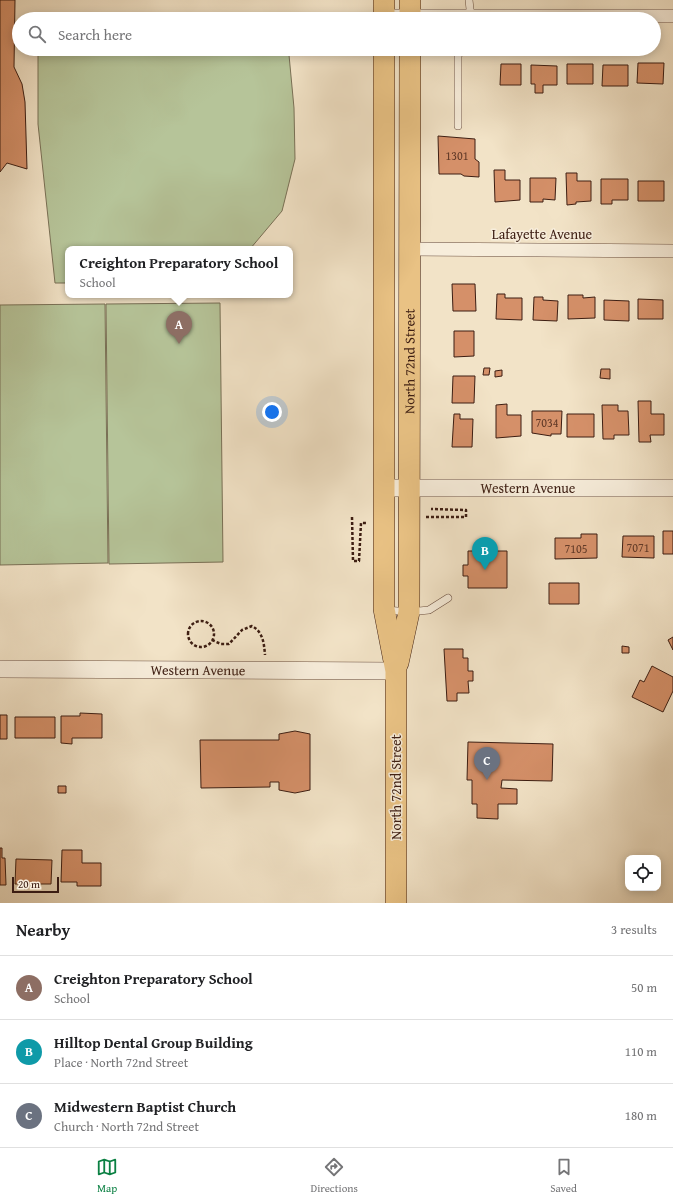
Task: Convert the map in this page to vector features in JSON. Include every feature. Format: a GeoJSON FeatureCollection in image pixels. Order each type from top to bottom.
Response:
{"type":"FeatureCollection","features":[{"type":"Feature","properties":{"kind":"main road","name":"North 72nd Street"},"geometry":{"type":"LineString","coordinates":[[384,56],[384,609],[396,671],[396,903]]}},
{"type":"Feature","properties":{"kind":"main road","name":"North 72nd Street"},"geometry":{"type":"LineString","coordinates":[[396,671],[409,612],[410,56]]}},
{"type":"Feature","properties":{"kind":"street"},"geometry":{"type":"LineString","coordinates":[[384,12],[410,12]]}},
{"type":"Feature","properties":{"kind":"street"},"geometry":{"type":"LineString","coordinates":[[661,16],[673,16]]}},
{"type":"Feature","properties":{"kind":"street","name":"Lafayette Avenue"},"geometry":{"type":"LineString","coordinates":[[410,249],[673,251]]}},
{"type":"Feature","properties":{"kind":"street","name":"Western Avenue"},"geometry":{"type":"LineString","coordinates":[[384,488],[673,488]]}},
{"type":"Feature","properties":{"kind":"street","name":"Western Avenue"},"geometry":{"type":"LineString","coordinates":[[0,669],[396,671]]}},
{"type":"Feature","properties":{"kind":"lane"},"geometry":{"type":"LineString","coordinates":[[469,0],[470,12]]}},
{"type":"Feature","properties":{"kind":"lane"},"geometry":{"type":"LineString","coordinates":[[458,56],[458,126]]}},
{"type":"Feature","properties":{"kind":"lane"},"geometry":{"type":"LineString","coordinates":[[384,609],[409,612],[429,610],[448,598]]}},
{"type":"Feature","properties":{"kind":"path"},"geometry":{"type":"LineString","coordinates":[[424,517],[466,517],[466,510],[431,509]]}},
{"type":"Feature","properties":{"kind":"path"},"geometry":{"type":"LineString","coordinates":[[352,517],[353,561],[359,561],[362,523]]}},
{"type":"Feature","properties":{"kind":"path"},"geometry":{"type":"LineString","coordinates":[[201,621],[209,624],[213,632],[212,640],[206,646],[201,647],[193,645],[188,638],[188,630],[193,623],[201,621]]}},
{"type":"Feature","properties":{"kind":"path"},"geometry":{"type":"LineString","coordinates":[[212,640],[221,644],[229,644],[242,630],[252,626],[258,629],[261,635],[265,655]]}},
{"type":"Feature","properties":{"kind":"green space"},"geometry":{"type":"Polygon","coordinates":[[[38,56],[289,56],[294,108],[295,159],[282,211],[253,246],[65,246],[65,283],[55,283],[38,124],[38,56]]]}},
{"type":"Feature","properties":{"kind":"green space"},"geometry":{"type":"Polygon","coordinates":[[[220,303],[223,562],[109,564],[106,304],[220,303]]]}},
{"type":"Feature","properties":{"kind":"green space"},"geometry":{"type":"Polygon","coordinates":[[[105,304],[108,563],[0,565],[0,305],[105,304]]]}},
{"type":"Feature","properties":{"kind":"building"},"geometry":{"type":"Polygon","coordinates":[[[0,0],[15,0],[15,12],[12,12],[12,56],[14,56],[14,67],[22,84],[25,102],[27,169],[7,163],[0,172],[0,0]]]}},
{"type":"Feature","properties":{"kind":"building"},"geometry":{"type":"Polygon","coordinates":[[[638,63],[664,63],[663,84],[637,83],[638,63]]]}},
{"type":"Feature","properties":{"kind":"building"},"geometry":{"type":"Polygon","coordinates":[[[501,64],[521,64],[521,85],[500,85],[501,64]]]}},
{"type":"Feature","properties":{"kind":"building"},"geometry":{"type":"Polygon","coordinates":[[[567,64],[593,64],[593,84],[567,84],[567,64]]]}},
{"type":"Feature","properties":{"kind":"building"},"geometry":{"type":"Polygon","coordinates":[[[531,65],[557,66],[557,85],[543,85],[543,93],[535,93],[535,84],[531,84],[531,65]]]}},
{"type":"Feature","properties":{"kind":"building"},"geometry":{"type":"Polygon","coordinates":[[[603,65],[628,65],[628,86],[602,86],[603,65]]]}},
{"type":"Feature","properties":{"kind":"building"},"geometry":{"type":"Polygon","coordinates":[[[438,136],[475,139],[475,159],[479,162],[479,177],[464,176],[461,174],[439,174],[438,136]]]}},
{"type":"Feature","properties":{"kind":"building"},"geometry":{"type":"Polygon","coordinates":[[[494,170],[505,170],[505,180],[520,180],[520,200],[495,202],[494,170]]]}},
{"type":"Feature","properties":{"kind":"building"},"geometry":{"type":"Polygon","coordinates":[[[566,173],[577,173],[577,181],[591,181],[591,201],[576,202],[576,204],[567,205],[566,173]]]}},
{"type":"Feature","properties":{"kind":"building"},"geometry":{"type":"Polygon","coordinates":[[[530,178],[556,178],[555,200],[543,199],[543,202],[530,202],[530,178]]]}},
{"type":"Feature","properties":{"kind":"building"},"geometry":{"type":"Polygon","coordinates":[[[601,179],[628,179],[628,200],[612,200],[612,204],[601,204],[601,179]]]}},
{"type":"Feature","properties":{"kind":"building"},"geometry":{"type":"Polygon","coordinates":[[[638,181],[664,181],[664,201],[638,201],[638,181]]]}},
{"type":"Feature","properties":{"kind":"building"},"geometry":{"type":"Polygon","coordinates":[[[452,284],[475,284],[476,311],[453,311],[452,284]]]}},
{"type":"Feature","properties":{"kind":"building"},"geometry":{"type":"Polygon","coordinates":[[[497,294],[505,294],[505,298],[522,298],[522,320],[496,319],[497,294]]]}},
{"type":"Feature","properties":{"kind":"building"},"geometry":{"type":"Polygon","coordinates":[[[568,295],[583,295],[583,298],[595,297],[595,318],[568,319],[568,295]]]}},
{"type":"Feature","properties":{"kind":"building"},"geometry":{"type":"Polygon","coordinates":[[[534,297],[543,297],[543,300],[558,301],[557,321],[533,320],[534,297]]]}},
{"type":"Feature","properties":{"kind":"building"},"geometry":{"type":"Polygon","coordinates":[[[638,299],[663,300],[663,319],[638,319],[638,299]]]}},
{"type":"Feature","properties":{"kind":"building"},"geometry":{"type":"Polygon","coordinates":[[[604,300],[629,301],[629,321],[604,320],[604,300]]]}},
{"type":"Feature","properties":{"kind":"building"},"geometry":{"type":"Polygon","coordinates":[[[454,331],[474,331],[474,356],[454,357],[454,331]]]}},
{"type":"Feature","properties":{"kind":"building"},"geometry":{"type":"Polygon","coordinates":[[[484,368],[490,368],[489,375],[483,375],[484,368]]]}},
{"type":"Feature","properties":{"kind":"building"},"geometry":{"type":"Polygon","coordinates":[[[601,369],[610,369],[610,379],[600,378],[601,369]]]}},
{"type":"Feature","properties":{"kind":"building"},"geometry":{"type":"Polygon","coordinates":[[[502,370],[502,376],[495,377],[495,371],[502,370]]]}},
{"type":"Feature","properties":{"kind":"building"},"geometry":{"type":"Polygon","coordinates":[[[453,376],[475,376],[474,403],[452,403],[453,376]]]}},
{"type":"Feature","properties":{"kind":"building"},"geometry":{"type":"Polygon","coordinates":[[[638,401],[651,401],[651,414],[664,414],[664,435],[650,435],[651,442],[639,442],[638,401]]]}},
{"type":"Feature","properties":{"kind":"building"},"geometry":{"type":"Polygon","coordinates":[[[507,404],[507,415],[521,415],[521,436],[496,438],[496,405],[507,404]]]}},
{"type":"Feature","properties":{"kind":"building"},"geometry":{"type":"Polygon","coordinates":[[[602,405],[618,405],[618,411],[628,411],[629,435],[614,435],[614,439],[603,439],[602,405]]]}},
{"type":"Feature","properties":{"kind":"building"},"geometry":{"type":"Polygon","coordinates":[[[532,411],[562,411],[561,434],[551,434],[551,436],[532,433],[532,411]]]}},
{"type":"Feature","properties":{"kind":"building"},"geometry":{"type":"Polygon","coordinates":[[[454,414],[460,414],[460,419],[473,419],[472,447],[452,447],[454,414]]]}},
{"type":"Feature","properties":{"kind":"building"},"geometry":{"type":"Polygon","coordinates":[[[567,414],[594,414],[594,437],[567,437],[567,414]]]}},
{"type":"Feature","properties":{"kind":"building"},"geometry":{"type":"Polygon","coordinates":[[[663,531],[673,531],[673,554],[663,554],[663,531]]]}},
{"type":"Feature","properties":{"kind":"building"},"geometry":{"type":"Polygon","coordinates":[[[581,534],[597,534],[597,558],[555,559],[555,538],[581,538],[581,534]]]}},
{"type":"Feature","properties":{"kind":"building"},"geometry":{"type":"Polygon","coordinates":[[[623,536],[654,536],[654,558],[622,557],[623,536]]]}},
{"type":"Feature","properties":{"kind":"building"},"geometry":{"type":"Polygon","coordinates":[[[468,551],[507,551],[507,588],[468,588],[468,576],[463,576],[463,565],[468,565],[468,551]]]}},
{"type":"Feature","properties":{"kind":"building"},"geometry":{"type":"Polygon","coordinates":[[[549,583],[579,583],[579,604],[549,604],[549,583]]]}},
{"type":"Feature","properties":{"kind":"building"},"geometry":{"type":"Polygon","coordinates":[[[673,637],[673,650],[668,640],[673,637]]]}},
{"type":"Feature","properties":{"kind":"building"},"geometry":{"type":"Polygon","coordinates":[[[622,646],[629,647],[629,653],[622,653],[622,646]]]}},
{"type":"Feature","properties":{"kind":"building"},"geometry":{"type":"Polygon","coordinates":[[[444,649],[463,649],[463,658],[468,658],[468,671],[473,671],[473,681],[468,681],[469,693],[457,693],[457,701],[447,701],[444,649]]]}},
{"type":"Feature","properties":{"kind":"building"},"geometry":{"type":"Polygon","coordinates":[[[652,666],[673,677],[673,691],[663,712],[632,697],[640,680],[644,682],[652,666]]]}},
{"type":"Feature","properties":{"kind":"building"},"geometry":{"type":"Polygon","coordinates":[[[80,713],[102,714],[102,738],[72,738],[72,744],[61,743],[61,716],[80,716],[80,713]]]}},
{"type":"Feature","properties":{"kind":"building"},"geometry":{"type":"Polygon","coordinates":[[[0,715],[7,715],[7,739],[0,739],[0,715]]]}},
{"type":"Feature","properties":{"kind":"building"},"geometry":{"type":"Polygon","coordinates":[[[15,717],[55,717],[55,738],[15,738],[15,717]]]}},
{"type":"Feature","properties":{"kind":"building"},"geometry":{"type":"Polygon","coordinates":[[[295,731],[310,734],[310,790],[295,793],[279,790],[279,782],[270,782],[270,787],[201,788],[200,740],[279,740],[279,734],[295,731]]]}},
{"type":"Feature","properties":{"kind":"building"},"geometry":{"type":"Polygon","coordinates":[[[468,742],[553,744],[552,781],[502,780],[501,788],[517,789],[517,804],[498,804],[498,819],[477,818],[477,804],[472,804],[472,780],[467,780],[468,742]]]}},
{"type":"Feature","properties":{"kind":"building"},"geometry":{"type":"Polygon","coordinates":[[[58,786],[66,786],[66,793],[58,793],[58,786]]]}},
{"type":"Feature","properties":{"kind":"building"},"geometry":{"type":"Polygon","coordinates":[[[0,848],[2,848],[2,858],[5,858],[6,885],[0,885],[0,848]]]}},
{"type":"Feature","properties":{"kind":"building"},"geometry":{"type":"Polygon","coordinates":[[[62,850],[82,850],[82,863],[101,863],[101,886],[77,886],[77,882],[61,882],[62,850]]]}},
{"type":"Feature","properties":{"kind":"building"},"geometry":{"type":"Polygon","coordinates":[[[16,859],[52,860],[51,884],[15,884],[16,859]]]}},
{"type":"Feature","properties":{"kind":"place","name":"Creighton Preparatory School"},"geometry":{"type":"Point","coordinates":[179,344]}},
{"type":"Feature","properties":{"kind":"place","name":"Hilltop Dental Group Building"},"geometry":{"type":"Point","coordinates":[485,570]}},
{"type":"Feature","properties":{"kind":"place","name":"Midwestern Baptist Church"},"geometry":{"type":"Point","coordinates":[487,780]}}]}
